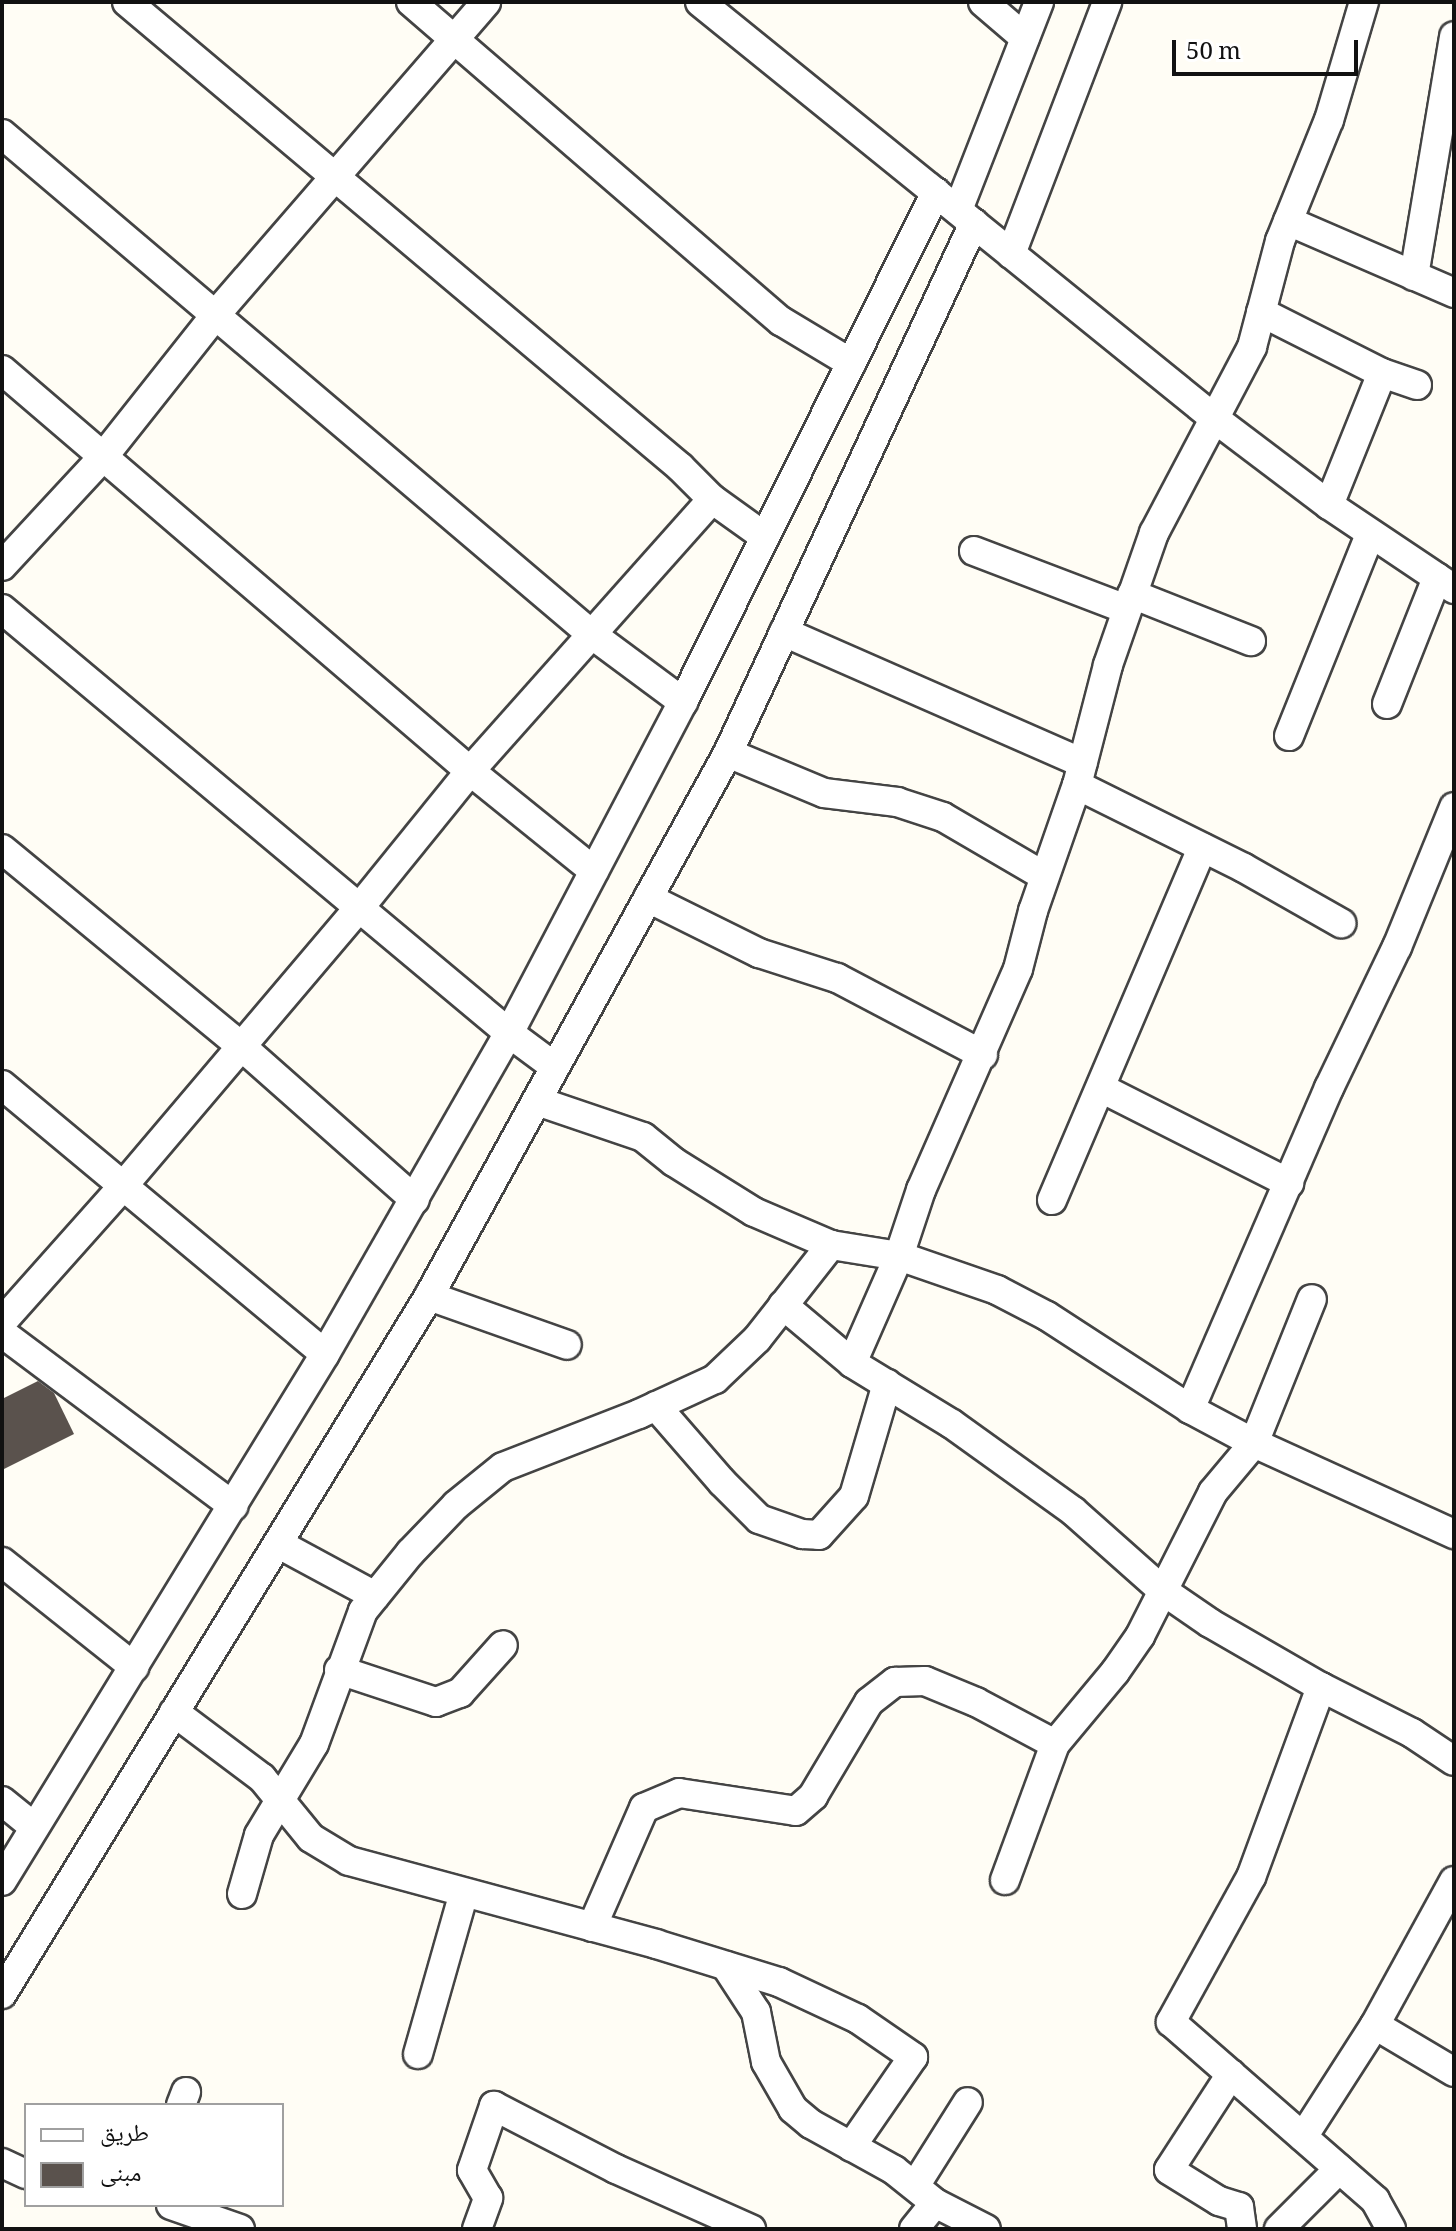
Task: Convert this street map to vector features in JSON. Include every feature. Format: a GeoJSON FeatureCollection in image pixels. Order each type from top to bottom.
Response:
{"type":"FeatureCollection","features":[{"type":"Feature","properties":{"kind":"street"},"geometry":{"type":"LineString","coordinates":[[127,2],[680,467],[712,499],[765,537]]}},
{"type":"Feature","properties":{"kind":"street"},"geometry":{"type":"LineString","coordinates":[[411,2],[781,321],[851,363]]}},
{"type":"Feature","properties":{"kind":"street"},"geometry":{"type":"LineString","coordinates":[[2,566],[103,457],[217,313],[486,2]]}},
{"type":"Feature","properties":{"kind":"street"},"geometry":{"type":"LineString","coordinates":[[700,2],[1214,418],[1329,505],[1446,584],[1387,704]]}},
{"type":"Feature","properties":{"kind":"street"},"geometry":{"type":"LineString","coordinates":[[983,2],[1025,38]]}},
{"type":"Feature","properties":{"kind":"street"},"geometry":{"type":"LineString","coordinates":[[2,1994],[429,1296],[728,753],[966,216],[1039,2]]}},
{"type":"Feature","properties":{"kind":"street"},"geometry":{"type":"LineString","coordinates":[[1011,254],[1107,2]]}},
{"type":"Feature","properties":{"kind":"street"},"geometry":{"type":"LineString","coordinates":[[852,1363],[899,1256],[921,1190],[983,1055],[1018,969],[1044,876],[1080,774],[1129,602],[1154,533],[1252,347],[1288,221],[1329,120],[1364,2]]}},
{"type":"Feature","properties":{"kind":"street"},"geometry":{"type":"LineString","coordinates":[[1414,276],[1454,36]]}},
{"type":"Feature","properties":{"kind":"street"},"geometry":{"type":"LineString","coordinates":[[2,134],[217,313],[590,633],[683,702]]}},
{"type":"Feature","properties":{"kind":"street"},"geometry":{"type":"LineString","coordinates":[[2,1881],[325,1354],[509,1033],[683,702],[936,192]]}},
{"type":"Feature","properties":{"kind":"street"},"geometry":{"type":"LineString","coordinates":[[1288,221],[1454,293]]}},
{"type":"Feature","properties":{"kind":"street"},"geometry":{"type":"LineString","coordinates":[[1261,312],[1382,373],[1417,385]]}},
{"type":"Feature","properties":{"kind":"street"},"geometry":{"type":"LineString","coordinates":[[2,370],[470,771],[594,871]]}},
{"type":"Feature","properties":{"kind":"street"},"geometry":{"type":"LineString","coordinates":[[1329,505],[1382,373]]}},
{"type":"Feature","properties":{"kind":"street"},"geometry":{"type":"LineString","coordinates":[[2,1322],[123,1186],[360,907],[470,771],[712,499]]}},
{"type":"Feature","properties":{"kind":"street"},"geometry":{"type":"LineString","coordinates":[[1289,736],[1370,534]]}},
{"type":"Feature","properties":{"kind":"street"},"geometry":{"type":"LineString","coordinates":[[974,551],[1251,641]]}},
{"type":"Feature","properties":{"kind":"street"},"geometry":{"type":"LineString","coordinates":[[2,609],[509,1033],[555,1067]]}},
{"type":"Feature","properties":{"kind":"street"},"geometry":{"type":"LineString","coordinates":[[784,632],[1080,774],[1202,848],[1341,923]]}},
{"type":"Feature","properties":{"kind":"street"},"geometry":{"type":"LineString","coordinates":[[728,753],[824,793],[897,802],[943,817],[1044,876]]}},
{"type":"Feature","properties":{"kind":"street"},"geometry":{"type":"LineString","coordinates":[[1190,1409],[1329,1088],[1397,947],[1454,807]]}},
{"type":"Feature","properties":{"kind":"street"},"geometry":{"type":"LineString","coordinates":[[1052,1200],[1202,848]]}},
{"type":"Feature","properties":{"kind":"street"},"geometry":{"type":"LineString","coordinates":[[2,849],[241,1046],[415,1200]]}},
{"type":"Feature","properties":{"kind":"street"},"geometry":{"type":"LineString","coordinates":[[648,898],[759,953],[837,978],[983,1055]]}},
{"type":"Feature","properties":{"kind":"street"},"geometry":{"type":"LineString","coordinates":[[2,1085],[325,1354]]}},
{"type":"Feature","properties":{"kind":"street"},"geometry":{"type":"LineString","coordinates":[[1101,1088],[1289,1183]]}},
{"type":"Feature","properties":{"kind":"street"},"geometry":{"type":"LineString","coordinates":[[537,1101],[643,1137],[674,1162],[754,1212],[831,1245],[899,1256],[997,1290],[1047,1316],[1190,1409],[1254,1443],[1454,1534]]}},
{"type":"Feature","properties":{"kind":"street"},"geometry":{"type":"LineString","coordinates":[[242,1894],[259,1835],[314,1744],[363,1611],[456,1505],[503,1467],[715,1379],[757,1339],[831,1245]]}},
{"type":"Feature","properties":{"kind":"street"},"geometry":{"type":"LineString","coordinates":[[429,1296],[567,1345]]}},
{"type":"Feature","properties":{"kind":"street"},"geometry":{"type":"LineString","coordinates":[[1005,1880],[1055,1744],[1115,1672],[1140,1636],[1213,1492],[1254,1443],[1312,1299]]}},
{"type":"Feature","properties":{"kind":"street"},"geometry":{"type":"LineString","coordinates":[[783,1305],[852,1363],[952,1424],[1073,1511],[1162,1590],[1210,1623],[1321,1687],[1412,1733],[1454,1761]]}},
{"type":"Feature","properties":{"kind":"street"},"geometry":{"type":"LineString","coordinates":[[2,1333],[233,1506]]}},
{"type":"Feature","properties":{"kind":"street"},"geometry":{"type":"LineString","coordinates":[[656,1406],[722,1482],[759,1519],[802,1534],[819,1535],[854,1496],[887,1384]]}},
{"type":"Feature","properties":{"kind":"street"},"geometry":{"type":"LineString","coordinates":[[279,1544],[375,1596]]}},
{"type":"Feature","properties":{"kind":"street"},"geometry":{"type":"LineString","coordinates":[[2,1562],[134,1667]]}},
{"type":"Feature","properties":{"kind":"street"},"geometry":{"type":"LineString","coordinates":[[339,1670],[436,1702],[460,1693],[503,1645]]}},
{"type":"Feature","properties":{"kind":"street"},"geometry":{"type":"LineString","coordinates":[[592,1927],[644,1808],[679,1793],[796,1811],[813,1796],[869,1702],[895,1682],[925,1681],[976,1702],[1055,1744]]}},
{"type":"Feature","properties":{"kind":"street"},"geometry":{"type":"LineString","coordinates":[[1321,1687],[1251,1877],[1171,2022],[1375,2200],[1391,2229]]}},
{"type":"Feature","properties":{"kind":"street"},"geometry":{"type":"LineString","coordinates":[[174,1712],[262,1778],[311,1838],[349,1861],[779,1982],[858,2019],[913,2057],[851,2147]]}},
{"type":"Feature","properties":{"kind":"street"},"geometry":{"type":"LineString","coordinates":[[2,1801],[34,1827]]}},
{"type":"Feature","properties":{"kind":"street"},"geometry":{"type":"LineString","coordinates":[[1303,2137],[1375,2025],[1454,1881]]}},
{"type":"Feature","properties":{"kind":"street"},"geometry":{"type":"LineString","coordinates":[[418,2054],[464,1893]]}},
{"type":"Feature","properties":{"kind":"street"},"geometry":{"type":"LineString","coordinates":[[726,1966],[756,2012],[766,2062],[793,2109],[851,2147],[894,2170],[925,2195],[986,2229]]}},
{"type":"Feature","properties":{"kind":"street"},"geometry":{"type":"LineString","coordinates":[[1375,2025],[1454,2072]]}},
{"type":"Feature","properties":{"kind":"street"},"geometry":{"type":"LineString","coordinates":[[1231,2074],[1169,2170],[1219,2201],[1239,2207],[1242,2229]]}},
{"type":"Feature","properties":{"kind":"street"},"geometry":{"type":"LineString","coordinates":[[914,2229],[925,2195],[968,2102]]}},
{"type":"Feature","properties":{"kind":"street"},"geometry":{"type":"LineString","coordinates":[[477,2229],[488,2198],[472,2170],[494,2106],[616,2169],[751,2229]]}},
{"type":"Feature","properties":{"kind":"street"},"geometry":{"type":"LineString","coordinates":[[2,2163],[24,2173]]}},
{"type":"Feature","properties":{"kind":"street"},"geometry":{"type":"LineString","coordinates":[[1279,2229],[1339,2169]]}},
{"type":"Feature","properties":{"kind":"street"},"geometry":{"type":"LineString","coordinates":[[177,2207],[240,2229]]}},
{"type":"Feature","properties":{"kind":"building"},"geometry":{"type":"Polygon","coordinates":[[[38,1381],[54,1393],[74,1434],[2,1470],[2,1399],[38,1381]]]}}]}
